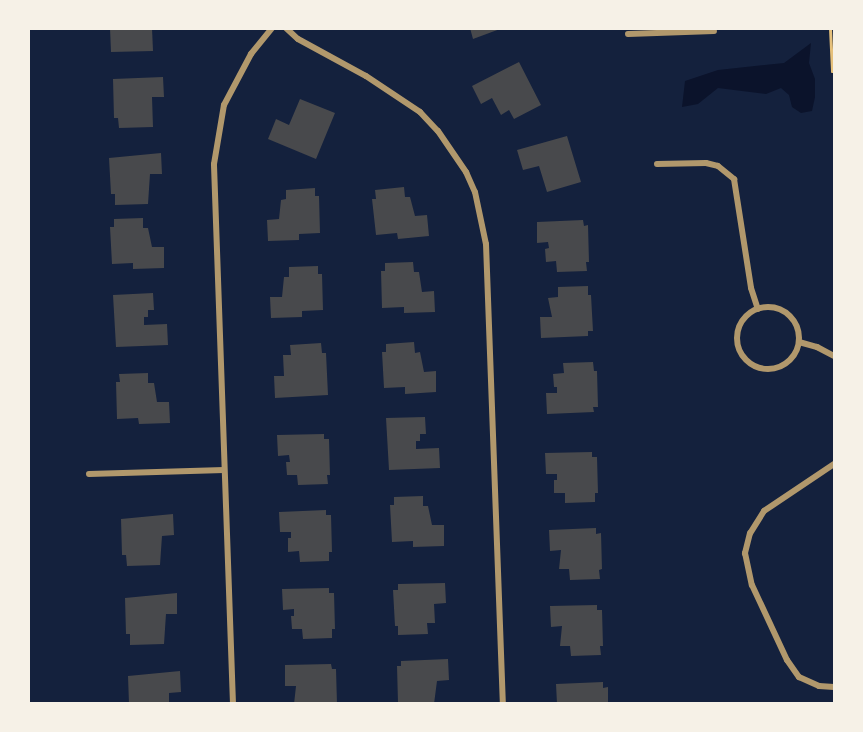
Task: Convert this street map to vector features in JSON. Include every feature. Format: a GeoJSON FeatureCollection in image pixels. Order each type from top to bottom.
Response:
{"type":"FeatureCollection","features":[{"type":"Feature","properties":{"kind":"street"},"geometry":{"type":"LineString","coordinates":[[233,704],[215,153],[224,105],[251,54],[272,28]]}},
{"type":"Feature","properties":{"kind":"street"},"geometry":{"type":"LineString","coordinates":[[286,28],[298,39],[366,76],[420,112],[438,131],[466,172],[475,192],[486,244],[503,704]]}},
{"type":"Feature","properties":{"kind":"street"},"geometry":{"type":"LineString","coordinates":[[628,34],[714,31]]}},
{"type":"Feature","properties":{"kind":"street"},"geometry":{"type":"LineString","coordinates":[[657,164],[706,163],[718,166],[734,178],[751,288],[759,309]]}},
{"type":"Feature","properties":{"kind":"street"},"geometry":{"type":"LineString","coordinates":[[769,307],[788,314],[794,322],[799,342],[790,360],[782,366],[762,368],[744,358],[739,350],[738,330],[749,313],[759,309],[769,307]]}},
{"type":"Feature","properties":{"kind":"street"},"geometry":{"type":"LineString","coordinates":[[799,342],[817,346],[834,356]]}},
{"type":"Feature","properties":{"kind":"street"},"geometry":{"type":"LineString","coordinates":[[834,464],[764,511],[750,533],[746,553],[752,585],[787,660],[799,677],[819,686],[834,687]]}},
{"type":"Feature","properties":{"kind":"street"},"geometry":{"type":"LineString","coordinates":[[89,474],[225,470]]}},
{"type":"Feature","properties":{"kind":"path"},"geometry":{"type":"LineString","coordinates":[[831,28],[832,71],[834,71]]}},
{"type":"Feature","properties":{"kind":"water"},"geometry":{"type":"Polygon","coordinates":[[[811,43],[809,63],[815,79],[812,111],[801,113],[792,107],[789,95],[781,88],[766,94],[718,88],[698,104],[682,107],[685,81],[718,70],[784,63],[811,43]]]}},
{"type":"Feature","properties":{"kind":"building"},"geometry":{"type":"Polygon","coordinates":[[[110,28],[152,28],[153,51],[111,52],[110,28]]]}},
{"type":"Feature","properties":{"kind":"building"},"geometry":{"type":"Polygon","coordinates":[[[470,28],[500,28],[500,29],[473,39],[470,28]]]}},
{"type":"Feature","properties":{"kind":"building"},"geometry":{"type":"Polygon","coordinates":[[[519,62],[541,105],[514,119],[509,110],[501,115],[492,98],[481,104],[472,86],[519,62]]]}},
{"type":"Feature","properties":{"kind":"building"},"geometry":{"type":"Polygon","coordinates":[[[163,77],[164,97],[152,97],[153,127],[119,128],[118,118],[114,118],[113,79],[163,77]]]}},
{"type":"Feature","properties":{"kind":"building"},"geometry":{"type":"Polygon","coordinates":[[[300,99],[335,113],[316,159],[268,139],[276,119],[289,125],[300,99]]]}},
{"type":"Feature","properties":{"kind":"building"},"geometry":{"type":"Polygon","coordinates":[[[567,136],[581,182],[547,192],[539,166],[523,170],[517,150],[567,136]]]}},
{"type":"Feature","properties":{"kind":"building"},"geometry":{"type":"Polygon","coordinates":[[[161,153],[162,174],[150,174],[148,204],[115,205],[115,194],[111,194],[109,158],[161,153]]]}},
{"type":"Feature","properties":{"kind":"building"},"geometry":{"type":"Polygon","coordinates":[[[404,187],[405,197],[410,197],[415,216],[427,215],[429,236],[398,239],[397,233],[376,235],[372,199],[376,199],[375,190],[404,187]]]}},
{"type":"Feature","properties":{"kind":"building"},"geometry":{"type":"Polygon","coordinates":[[[315,188],[315,196],[319,196],[320,233],[299,234],[299,240],[268,241],[267,220],[279,219],[281,200],[286,199],[286,190],[315,188]]]}},
{"type":"Feature","properties":{"kind":"building"},"geometry":{"type":"Polygon","coordinates":[[[143,218],[143,228],[148,228],[152,247],[164,247],[164,268],[133,269],[133,263],[112,264],[110,227],[114,227],[114,219],[143,218]]]}},
{"type":"Feature","properties":{"kind":"building"},"geometry":{"type":"Polygon","coordinates":[[[583,220],[584,226],[588,225],[589,262],[586,262],[587,271],[557,272],[556,261],[546,262],[545,249],[549,248],[548,242],[537,243],[537,222],[583,220]]]}},
{"type":"Feature","properties":{"kind":"building"},"geometry":{"type":"Polygon","coordinates":[[[413,262],[414,272],[419,272],[422,292],[434,291],[435,312],[404,313],[404,307],[382,308],[381,271],[385,271],[385,263],[413,262]]]}},
{"type":"Feature","properties":{"kind":"building"},"geometry":{"type":"Polygon","coordinates":[[[318,266],[318,274],[322,274],[323,310],[302,311],[302,317],[271,318],[270,297],[282,297],[284,277],[289,277],[289,267],[318,266]]]}},
{"type":"Feature","properties":{"kind":"building"},"geometry":{"type":"Polygon","coordinates":[[[588,286],[588,295],[591,295],[593,331],[588,331],[588,336],[541,338],[540,317],[552,317],[548,298],[558,297],[558,287],[588,286]]]}},
{"type":"Feature","properties":{"kind":"building"},"geometry":{"type":"Polygon","coordinates":[[[153,293],[154,310],[148,310],[148,317],[144,317],[144,325],[167,324],[168,345],[116,347],[113,295],[153,293]]]}},
{"type":"Feature","properties":{"kind":"building"},"geometry":{"type":"Polygon","coordinates":[[[414,342],[415,353],[420,352],[424,372],[436,371],[436,392],[405,394],[405,387],[384,388],[382,352],[386,352],[386,344],[414,342]]]}},
{"type":"Feature","properties":{"kind":"building"},"geometry":{"type":"Polygon","coordinates":[[[321,343],[322,353],[326,353],[328,395],[275,398],[274,376],[284,376],[283,355],[291,355],[290,345],[321,343]]]}},
{"type":"Feature","properties":{"kind":"building"},"geometry":{"type":"Polygon","coordinates":[[[593,362],[594,371],[597,371],[598,407],[593,407],[594,412],[547,414],[546,393],[557,393],[553,374],[564,373],[563,363],[593,362]]]}},
{"type":"Feature","properties":{"kind":"building"},"geometry":{"type":"Polygon","coordinates":[[[148,373],[148,383],[154,383],[157,402],[169,402],[170,423],[139,424],[138,418],[117,419],[116,382],[120,382],[119,374],[148,373]]]}},
{"type":"Feature","properties":{"kind":"building"},"geometry":{"type":"Polygon","coordinates":[[[425,417],[426,434],[420,434],[420,441],[416,441],[416,449],[439,448],[440,468],[389,470],[386,418],[425,417]]]}},
{"type":"Feature","properties":{"kind":"building"},"geometry":{"type":"Polygon","coordinates":[[[324,434],[324,439],[329,439],[328,484],[298,485],[297,475],[287,475],[286,462],[290,462],[289,455],[278,456],[277,435],[324,434]]]}},
{"type":"Feature","properties":{"kind":"building"},"geometry":{"type":"Polygon","coordinates":[[[592,452],[592,457],[597,457],[598,493],[595,493],[595,502],[565,503],[565,493],[554,493],[554,480],[557,480],[557,474],[546,474],[545,453],[592,452]]]}},
{"type":"Feature","properties":{"kind":"building"},"geometry":{"type":"Polygon","coordinates":[[[423,496],[423,506],[428,506],[432,525],[444,525],[444,546],[413,547],[413,541],[392,542],[390,505],[394,505],[394,497],[423,496]]]}},
{"type":"Feature","properties":{"kind":"building"},"geometry":{"type":"Polygon","coordinates":[[[326,510],[326,515],[331,515],[332,552],[329,552],[329,561],[300,562],[299,551],[288,552],[288,538],[291,538],[291,532],[280,532],[279,512],[326,510]]]}},
{"type":"Feature","properties":{"kind":"building"},"geometry":{"type":"Polygon","coordinates":[[[173,514],[174,535],[162,536],[160,565],[127,566],[126,555],[122,555],[121,519],[173,514]]]}},
{"type":"Feature","properties":{"kind":"building"},"geometry":{"type":"Polygon","coordinates":[[[596,528],[596,534],[601,533],[600,579],[570,580],[569,569],[559,569],[561,550],[550,551],[549,530],[596,528]]]}},
{"type":"Feature","properties":{"kind":"building"},"geometry":{"type":"Polygon","coordinates":[[[445,583],[446,603],[434,604],[435,623],[427,623],[428,634],[398,635],[398,626],[395,626],[393,590],[398,590],[398,584],[445,583]]]}},
{"type":"Feature","properties":{"kind":"building"},"geometry":{"type":"Polygon","coordinates":[[[329,588],[329,593],[334,593],[335,629],[332,629],[332,638],[303,639],[302,629],[292,629],[291,616],[294,616],[294,609],[283,610],[282,589],[329,588]]]}},
{"type":"Feature","properties":{"kind":"building"},"geometry":{"type":"Polygon","coordinates":[[[177,593],[177,614],[166,614],[164,644],[130,645],[130,634],[126,634],[125,598],[177,593]]]}},
{"type":"Feature","properties":{"kind":"building"},"geometry":{"type":"Polygon","coordinates":[[[597,605],[597,610],[602,610],[601,655],[571,656],[570,646],[560,646],[562,626],[551,627],[550,606],[597,605]]]}},
{"type":"Feature","properties":{"kind":"building"},"geometry":{"type":"Polygon","coordinates":[[[448,659],[449,680],[437,681],[434,704],[398,703],[397,666],[401,666],[401,661],[448,659]]]}},
{"type":"Feature","properties":{"kind":"building"},"geometry":{"type":"Polygon","coordinates":[[[331,664],[332,669],[336,669],[337,704],[294,704],[296,686],[285,686],[285,665],[331,664]]]}},
{"type":"Feature","properties":{"kind":"building"},"geometry":{"type":"Polygon","coordinates":[[[180,671],[181,692],[169,693],[169,702],[129,704],[128,676],[180,671]]]}},
{"type":"Feature","properties":{"kind":"building"},"geometry":{"type":"Polygon","coordinates":[[[603,682],[603,688],[608,687],[608,704],[557,704],[556,684],[603,682]]]}}]}
